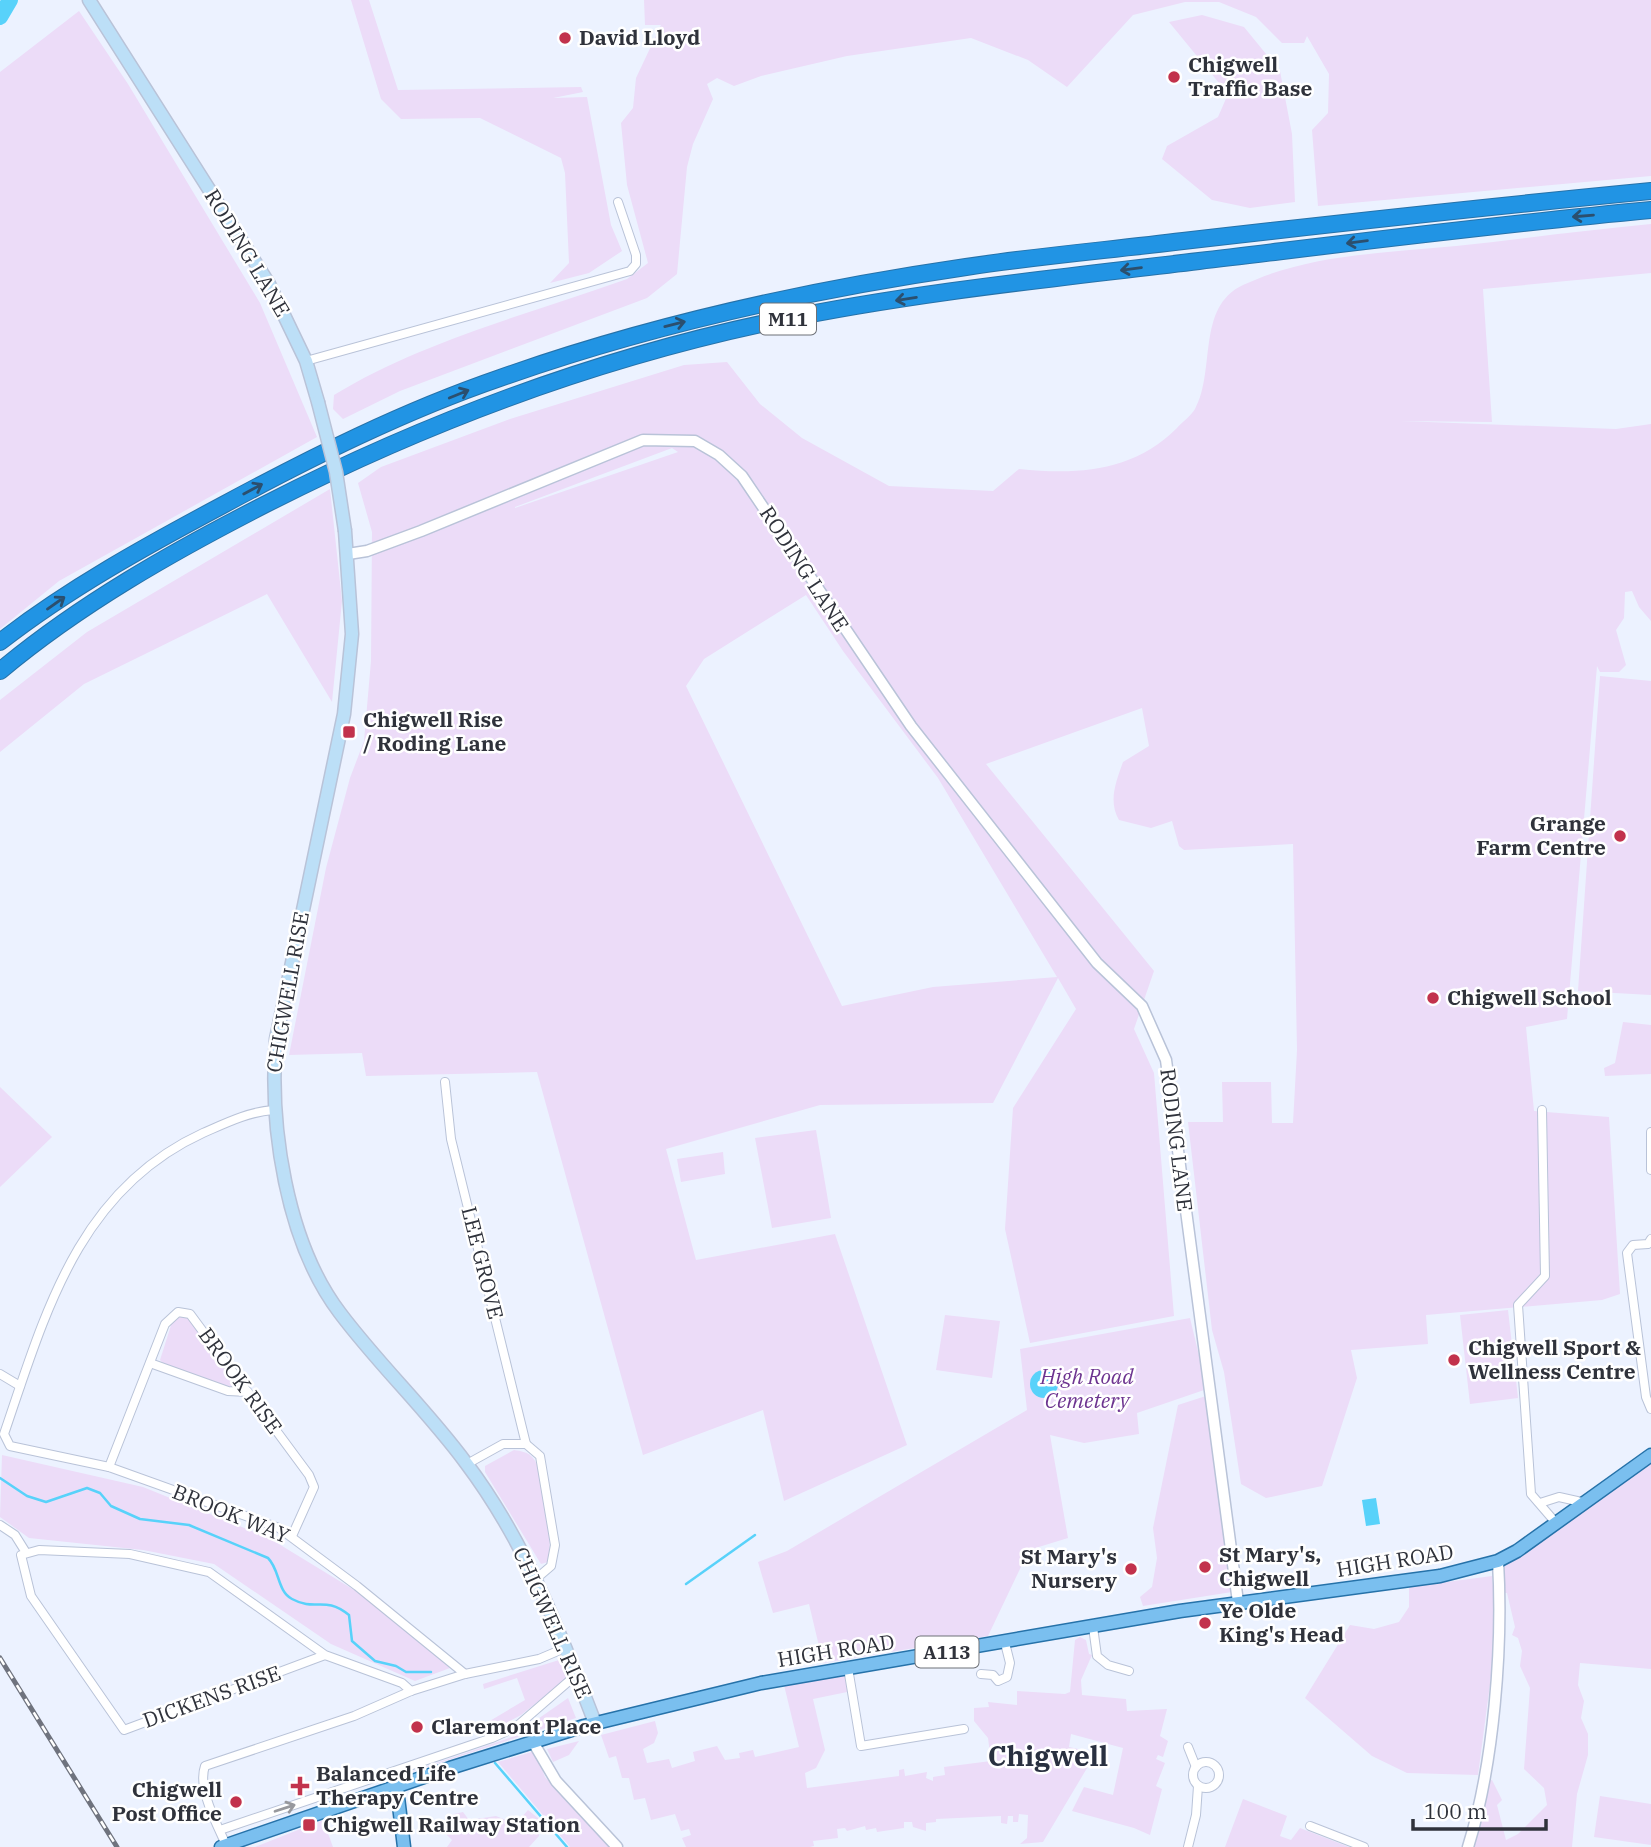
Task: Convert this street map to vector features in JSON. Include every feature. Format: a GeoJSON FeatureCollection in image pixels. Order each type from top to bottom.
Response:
{"type":"FeatureCollection","features":[{"type":"Feature","properties":{"kind":"highway","name":"M11"},"geometry":{"type":"LineString","coordinates":[[0,642],[80,586],[193,521],[382,425],[496,379],[674,324],[773,301],[965,267],[1472,208],[1651,191]]}},
{"type":"Feature","properties":{"kind":"highway","name":"M11"},"geometry":{"type":"LineString","coordinates":[[0,671],[105,596],[202,537],[389,444],[479,408],[593,368],[671,346],[776,321],[969,289],[1528,221],[1651,210]]}},
{"type":"Feature","properties":{"kind":"main road","name":"RODING LANE"},"geometry":{"type":"LineString","coordinates":[[89,0],[269,284],[306,361],[337,472],[348,554]]}},
{"type":"Feature","properties":{"kind":"main road","name":"CHIGWELL RISE"},"geometry":{"type":"LineString","coordinates":[[348,554],[352,634],[344,714],[276,1039],[273,1110],[290,1200],[313,1266],[338,1311],[467,1464],[537,1578],[595,1723]]}},
{"type":"Feature","properties":{"kind":"main road","name":"HIGH ROAD"},"geometry":{"type":"LineString","coordinates":[[223,1846],[595,1723],[783,1678],[1238,1602],[1440,1576],[1498,1561],[1586,1503],[1651,1455]]}},
{"type":"Feature","properties":{"kind":"main road"},"geometry":{"type":"LineString","coordinates":[[397,1789],[404,1847]]}},
{"type":"Feature","properties":{"kind":"street"},"geometry":{"type":"LineString","coordinates":[[306,361],[630,271],[636,264],[636,255],[618,202]]}},
{"type":"Feature","properties":{"kind":"street","name":"RODING LANE"},"geometry":{"type":"LineString","coordinates":[[348,554],[367,551],[643,440],[695,441],[719,455],[743,476],[911,726],[1097,963],[1142,1006],[1166,1060],[1196,1300],[1223,1470],[1238,1602]]}},
{"type":"Feature","properties":{"kind":"street","name":"LEE GROVE"},"geometry":{"type":"LineString","coordinates":[[445,1082],[451,1139],[526,1444],[540,1456],[555,1545],[551,1566],[537,1578]]}},
{"type":"Feature","properties":{"kind":"street"},"geometry":{"type":"LineString","coordinates":[[0,1374],[20,1386],[66,1265],[97,1215],[130,1180],[178,1145],[244,1116],[273,1110]]}},
{"type":"Feature","properties":{"kind":"street"},"geometry":{"type":"LineString","coordinates":[[1542,1110],[1545,1276],[1518,1305],[1531,1494],[1556,1523]]}},
{"type":"Feature","properties":{"kind":"street"},"geometry":{"type":"LineString","coordinates":[[1651,1132],[1651,1170]]}},
{"type":"Feature","properties":{"kind":"street"},"geometry":{"type":"LineString","coordinates":[[1651,1239],[1648,1244],[1633,1245],[1627,1253],[1646,1397],[1651,1409]]}},
{"type":"Feature","properties":{"kind":"street","name":"BROOK RISE"},"geometry":{"type":"LineString","coordinates":[[109,1467],[165,1324],[178,1312],[190,1314],[309,1475],[314,1487],[292,1535]]}},
{"type":"Feature","properties":{"kind":"street"},"geometry":{"type":"LineString","coordinates":[[150,1363],[228,1391],[248,1392]]}},
{"type":"Feature","properties":{"kind":"street","name":"BROOK WAY"},"geometry":{"type":"LineString","coordinates":[[20,1386],[4,1434],[10,1446],[109,1467],[292,1535],[466,1674]]}},
{"type":"Feature","properties":{"kind":"street"},"geometry":{"type":"LineString","coordinates":[[467,1464],[503,1444],[526,1444]]}},
{"type":"Feature","properties":{"kind":"street"},"geometry":{"type":"LineString","coordinates":[[1540,1503],[1559,1497],[1586,1503]]}},
{"type":"Feature","properties":{"kind":"street"},"geometry":{"type":"LineString","coordinates":[[0,1525],[15,1535],[23,1553],[130,1554],[209,1573],[325,1655],[402,1683],[411,1691]]}},
{"type":"Feature","properties":{"kind":"street","name":"DICKENS RISE"},"geometry":{"type":"LineString","coordinates":[[23,1553],[31,1596],[124,1730],[325,1655]]}},
{"type":"Feature","properties":{"kind":"street"},"geometry":{"type":"LineString","coordinates":[[1468,1847],[1485,1772],[1501,1634],[1498,1561]]}},
{"type":"Feature","properties":{"kind":"street"},"geometry":{"type":"LineString","coordinates":[[1093,1627],[1097,1656],[1108,1665],[1129,1671]]}},
{"type":"Feature","properties":{"kind":"street"},"geometry":{"type":"LineString","coordinates":[[981,1673],[993,1675],[998,1681],[1007,1677],[1010,1663],[1005,1643]]}},
{"type":"Feature","properties":{"kind":"street"},"geometry":{"type":"LineString","coordinates":[[223,1846],[203,1773],[208,1765],[354,1716],[411,1691],[466,1674],[538,1659],[565,1648]]}},
{"type":"Feature","properties":{"kind":"street"},"geometry":{"type":"LineString","coordinates":[[848,1668],[860,1746],[964,1729]]}},
{"type":"Feature","properties":{"kind":"street"},"geometry":{"type":"LineString","coordinates":[[220,1830],[357,1785],[516,1727],[576,1675]]}},
{"type":"Feature","properties":{"kind":"street"},"geometry":{"type":"LineString","coordinates":[[533,1742],[556,1781],[617,1847]]}},
{"type":"Feature","properties":{"kind":"street"},"geometry":{"type":"LineString","coordinates":[[1188,1747],[1196,1767]]}},
{"type":"Feature","properties":{"kind":"street"},"geometry":{"type":"LineString","coordinates":[[1188,1847],[1196,1815],[1198,1786],[1193,1774],[1196,1767],[1208,1762],[1216,1767],[1219,1776],[1213,1787],[1198,1786]]}},
{"type":"Feature","properties":{"kind":"street"},"geometry":{"type":"LineString","coordinates":[[357,1785],[363,1798]]}},
{"type":"Feature","properties":{"kind":"street"},"geometry":{"type":"LineString","coordinates":[[1310,1826],[1364,1847]]}},
{"type":"Feature","properties":{"kind":"green space"},"geometry":{"type":"Polygon","coordinates":[[[351,0],[369,0],[398,90],[581,87],[583,92],[553,98],[587,97],[611,225],[622,251],[589,273],[550,283],[569,263],[565,173],[561,158],[480,118],[401,119],[381,99],[351,0]]]}},
{"type":"Feature","properties":{"kind":"green space"},"geometry":{"type":"Polygon","coordinates":[[[644,0],[1651,0],[1651,176],[1318,206],[1312,130],[1328,113],[1329,74],[1307,36],[1304,43],[1282,43],[1256,17],[1219,2],[1185,2],[1133,15],[1067,87],[1028,60],[971,38],[847,56],[761,76],[734,86],[717,78],[707,84],[713,99],[693,144],[687,167],[677,274],[647,298],[400,391],[343,419],[333,409],[334,395],[367,376],[439,344],[627,279],[648,263],[627,185],[621,123],[633,108],[636,78],[661,25],[645,25],[644,0]]]}},
{"type":"Feature","properties":{"kind":"green space"},"geometry":{"type":"Polygon","coordinates":[[[79,11],[128,84],[260,303],[317,437],[59,581],[0,629],[0,72],[79,11]]]}},
{"type":"Feature","properties":{"kind":"green space"},"geometry":{"type":"Polygon","coordinates":[[[1202,15],[1244,27],[1280,71],[1292,134],[1295,202],[1250,208],[1212,200],[1162,159],[1167,146],[1218,117],[1228,94],[1169,22],[1202,15]]]}},
{"type":"Feature","properties":{"kind":"green space"},"geometry":{"type":"Polygon","coordinates":[[[1651,224],[1651,273],[1483,289],[1492,422],[1401,421],[1616,429],[1651,424],[1651,621],[1639,607],[1632,591],[1625,592],[1624,618],[1616,630],[1626,665],[1619,672],[1600,672],[1597,666],[1567,1019],[1526,1027],[1534,1111],[1609,1117],[1620,1294],[1602,1300],[1426,1315],[1428,1344],[1351,1350],[1357,1378],[1322,1486],[1266,1498],[1241,1484],[1224,1372],[1212,1330],[1188,1122],[1223,1122],[1222,1082],[1271,1082],[1272,1123],[1293,1123],[1297,1050],[1293,844],[1184,850],[1179,846],[1172,821],[1151,828],[1119,820],[1114,799],[1123,762],[1149,746],[1142,708],[986,764],[1154,971],[1134,1029],[1154,1073],[1174,1316],[1030,1343],[1005,1229],[1013,1108],[1076,1009],[1058,978],[993,1103],[820,1105],[666,1149],[696,1260],[835,1234],[907,1445],[784,1501],[763,1410],[643,1455],[537,1072],[366,1076],[362,1053],[289,1055],[326,868],[350,778],[364,741],[371,661],[372,532],[358,483],[381,467],[510,419],[684,365],[727,362],[760,404],[802,438],[889,486],[993,491],[1019,469],[1062,471],[1104,467],[1142,454],[1160,443],[1195,409],[1201,394],[1209,341],[1219,308],[1228,295],[1243,285],[1294,267],[1348,256],[1651,224]],[[672,448],[515,507],[515,508],[678,452],[672,448]],[[806,595],[704,659],[686,686],[842,1006],[933,987],[1057,977],[938,778],[843,651],[806,595]]]}},
{"type":"Feature","properties":{"kind":"green space"},"geometry":{"type":"Polygon","coordinates":[[[330,489],[342,601],[332,702],[267,594],[84,684],[0,752],[0,700],[87,632],[330,489]]]}},
{"type":"Feature","properties":{"kind":"green space","name":"Grange Farm Centre"},"geometry":{"type":"Polygon","coordinates":[[[1600,676],[1651,681],[1651,995],[1578,991],[1600,676]]]}},
{"type":"Feature","properties":{"kind":"green space"},"geometry":{"type":"Polygon","coordinates":[[[1623,1022],[1651,1025],[1651,1074],[1605,1076],[1604,1068],[1615,1063],[1623,1022]]]}},
{"type":"Feature","properties":{"kind":"green space"},"geometry":{"type":"Polygon","coordinates":[[[0,1087],[52,1137],[0,1187],[0,1087]]]}},
{"type":"Feature","properties":{"kind":"green space"},"geometry":{"type":"Polygon","coordinates":[[[816,1130],[831,1218],[772,1228],[755,1138],[816,1130]]]}},
{"type":"Feature","properties":{"kind":"green space"},"geometry":{"type":"Polygon","coordinates":[[[723,1152],[725,1174],[681,1182],[677,1159],[723,1152]]]}},
{"type":"Feature","properties":{"kind":"green space"},"geometry":{"type":"Polygon","coordinates":[[[1508,1310],[1518,1398],[1470,1404],[1460,1315],[1508,1310]]]}},
{"type":"Feature","properties":{"kind":"green space"},"geometry":{"type":"Polygon","coordinates":[[[180,1314],[190,1314],[239,1380],[229,1388],[166,1366],[160,1360],[173,1319],[180,1314]]]}},
{"type":"Feature","properties":{"kind":"green space"},"geometry":{"type":"Polygon","coordinates":[[[945,1315],[1000,1321],[992,1378],[936,1370],[945,1315]]]}},
{"type":"Feature","properties":{"kind":"green space","name":"High Road Cemetery"},"geometry":{"type":"Polygon","coordinates":[[[1190,1318],[1207,1389],[1137,1413],[1139,1434],[1084,1443],[1050,1435],[1068,1538],[1029,1550],[988,1636],[823,1663],[809,1604],[773,1613],[758,1562],[787,1551],[1027,1410],[1020,1349],[1190,1318]]]}},
{"type":"Feature","properties":{"kind":"green space"},"geometry":{"type":"Polygon","coordinates":[[[1209,1395],[1232,1592],[1143,1606],[1140,1597],[1152,1587],[1157,1558],[1153,1528],[1178,1405],[1209,1395]]]}},
{"type":"Feature","properties":{"kind":"green space"},"geometry":{"type":"Polygon","coordinates":[[[514,1450],[533,1458],[542,1479],[548,1508],[550,1539],[548,1562],[541,1564],[485,1472],[485,1466],[514,1450]]]}},
{"type":"Feature","properties":{"kind":"green space"},"geometry":{"type":"Polygon","coordinates":[[[2,1455],[143,1487],[269,1538],[364,1596],[450,1668],[415,1681],[331,1644],[214,1564],[143,1550],[29,1538],[0,1517],[2,1455]]]}},
{"type":"Feature","properties":{"kind":"green space"},"geometry":{"type":"Polygon","coordinates":[[[1651,1455],[1651,1669],[1580,1663],[1578,1685],[1584,1701],[1581,1718],[1588,1734],[1588,1755],[1577,1794],[1572,1847],[1472,1847],[1481,1825],[1487,1781],[1492,1780],[1502,1800],[1497,1805],[1506,1840],[1518,1834],[1547,1805],[1544,1788],[1524,1769],[1530,1688],[1520,1666],[1522,1651],[1518,1638],[1512,1635],[1515,1627],[1507,1593],[1500,1593],[1498,1561],[1651,1455]]]}},
{"type":"Feature","properties":{"kind":"green space"},"geometry":{"type":"Polygon","coordinates":[[[1492,1576],[1497,1631],[1478,1775],[1407,1773],[1372,1756],[1305,1698],[1350,1625],[1374,1629],[1399,1622],[1409,1607],[1409,1587],[1492,1576]]]}},
{"type":"Feature","properties":{"kind":"green space"},"geometry":{"type":"Polygon","coordinates":[[[1080,1637],[1086,1640],[1089,1654],[1092,1655],[1081,1680],[1082,1695],[1126,1699],[1127,1711],[1167,1709],[1160,1736],[1168,1741],[1163,1757],[1158,1755],[1156,1759],[1165,1763],[1156,1786],[1162,1789],[1150,1835],[1072,1811],[1084,1787],[1113,1795],[1123,1748],[1071,1734],[1069,1747],[1096,1753],[1043,1842],[1020,1844],[1027,1838],[1028,1815],[1019,1814],[1018,1822],[1013,1822],[1013,1816],[1008,1816],[1007,1824],[1001,1823],[1001,1816],[936,1819],[936,1822],[926,1823],[926,1831],[913,1827],[912,1822],[904,1822],[904,1828],[877,1832],[876,1828],[866,1830],[865,1826],[847,1831],[845,1828],[837,1829],[838,1838],[813,1841],[814,1846],[810,1847],[686,1847],[682,1838],[691,1835],[689,1829],[681,1831],[675,1814],[651,1820],[645,1798],[634,1800],[629,1778],[622,1778],[616,1756],[609,1758],[601,1735],[655,1721],[658,1733],[654,1743],[643,1749],[647,1763],[669,1759],[672,1768],[695,1761],[693,1752],[717,1746],[725,1760],[740,1758],[739,1753],[753,1750],[755,1757],[799,1747],[784,1685],[849,1671],[852,1691],[813,1699],[825,1750],[816,1768],[805,1773],[807,1788],[899,1776],[899,1770],[904,1769],[905,1776],[927,1772],[926,1778],[933,1781],[933,1777],[945,1775],[944,1767],[991,1761],[988,1738],[974,1721],[974,1708],[989,1707],[988,1702],[1017,1705],[1017,1691],[1070,1692],[1075,1640],[1080,1637]]]}},
{"type":"Feature","properties":{"kind":"green space"},"geometry":{"type":"Polygon","coordinates":[[[559,1660],[566,1677],[564,1681],[521,1715],[499,1727],[488,1722],[525,1700],[517,1678],[484,1689],[483,1684],[559,1660]]]}},
{"type":"Feature","properties":{"kind":"green space"},"geometry":{"type":"Polygon","coordinates":[[[568,1698],[576,1718],[375,1784],[512,1737],[568,1698]]]}},
{"type":"Feature","properties":{"kind":"green space"},"geometry":{"type":"Polygon","coordinates":[[[579,1741],[569,1755],[553,1762],[547,1749],[579,1741]]]}},
{"type":"Feature","properties":{"kind":"green space"},"geometry":{"type":"Polygon","coordinates":[[[535,1751],[545,1777],[610,1847],[570,1847],[498,1762],[535,1751]]]}},
{"type":"Feature","properties":{"kind":"green space"},"geometry":{"type":"Polygon","coordinates":[[[1600,1796],[1651,1804],[1651,1845],[1594,1837],[1600,1796]]]}},
{"type":"Feature","properties":{"kind":"green space"},"geometry":{"type":"Polygon","coordinates":[[[1243,1799],[1287,1816],[1280,1836],[1291,1840],[1300,1828],[1349,1847],[1225,1847],[1243,1799]]]}},
{"type":"Feature","properties":{"kind":"green space"},"geometry":{"type":"Polygon","coordinates":[[[528,1810],[538,1818],[539,1836],[529,1847],[447,1847],[452,1840],[442,1830],[454,1814],[463,1812],[469,1820],[496,1816],[506,1820],[520,1819],[528,1810]]]}},
{"type":"Feature","properties":{"kind":"green space"},"geometry":{"type":"Polygon","coordinates":[[[323,1820],[333,1847],[255,1847],[323,1820]]]}},
{"type":"Feature","properties":{"kind":"water"},"geometry":{"type":"Polygon","coordinates":[[[1044,1370],[1054,1374],[1058,1384],[1054,1394],[1044,1398],[1034,1394],[1030,1384],[1034,1374],[1044,1370]]]}},
{"type":"Feature","properties":{"kind":"water"},"geometry":{"type":"Polygon","coordinates":[[[1376,1498],[1380,1524],[1366,1526],[1362,1500],[1376,1498]]]}},
{"type":"Feature","properties":{"kind":"waterway"},"geometry":{"type":"LineString","coordinates":[[0,17],[10,0]]}},
{"type":"Feature","properties":{"kind":"waterway"},"geometry":{"type":"LineString","coordinates":[[0,1478],[27,1496],[46,1502],[87,1488],[100,1493],[111,1506],[140,1519],[189,1525],[268,1558],[275,1568],[281,1586],[292,1599],[300,1603],[333,1606],[349,1615],[352,1641],[375,1661],[396,1666],[406,1672],[431,1672]]}},
{"type":"Feature","properties":{"kind":"waterway"},"geometry":{"type":"LineString","coordinates":[[686,1584],[755,1535]]}},
{"type":"Feature","properties":{"kind":"waterway"},"geometry":{"type":"LineString","coordinates":[[495,1763],[567,1847]]}},
{"type":"Feature","properties":{"kind":"railway"},"geometry":{"type":"LineString","coordinates":[[0,1658],[117,1847]]}},
{"type":"Feature","properties":{"kind":"place","name":"David Lloyd"},"geometry":{"type":"Point","coordinates":[565,38]}},
{"type":"Feature","properties":{"kind":"place","name":"Chigwell Traffic Base"},"geometry":{"type":"Point","coordinates":[1174,77]}},
{"type":"Feature","properties":{"kind":"place","name":"Chigwell Rise / Roding Lane"},"geometry":{"type":"Point","coordinates":[349,732]}},
{"type":"Feature","properties":{"kind":"place","name":"Grange Farm Centre"},"geometry":{"type":"Point","coordinates":[1620,836]}},
{"type":"Feature","properties":{"kind":"place","name":"Chigwell School"},"geometry":{"type":"Point","coordinates":[1433,998]}},
{"type":"Feature","properties":{"kind":"place","name":"Chigwell Sport & Wellness Centre"},"geometry":{"type":"Point","coordinates":[1454,1360]}},
{"type":"Feature","properties":{"kind":"place","name":"St Mary's, Chigwell"},"geometry":{"type":"Point","coordinates":[1205,1567]}},
{"type":"Feature","properties":{"kind":"place","name":"St Mary's Nursery"},"geometry":{"type":"Point","coordinates":[1131,1569]}},
{"type":"Feature","properties":{"kind":"place","name":"Ye Olde King's Head"},"geometry":{"type":"Point","coordinates":[1205,1623]}},
{"type":"Feature","properties":{"kind":"place","name":"Claremont Place"},"geometry":{"type":"Point","coordinates":[417,1727]}},
{"type":"Feature","properties":{"kind":"place","name":"Balanced Life Therapy Centre"},"geometry":{"type":"Point","coordinates":[300,1786]}},
{"type":"Feature","properties":{"kind":"place","name":"Chigwell Post Office"},"geometry":{"type":"Point","coordinates":[236,1802]}},
{"type":"Feature","properties":{"kind":"place","name":"Chigwell Railway Station"},"geometry":{"type":"Point","coordinates":[309,1825]}},
{"type":"Feature","properties":{"kind":"district","name":"Chigwell"},"geometry":{"type":"Point","coordinates":[1048,1756]}}]}
